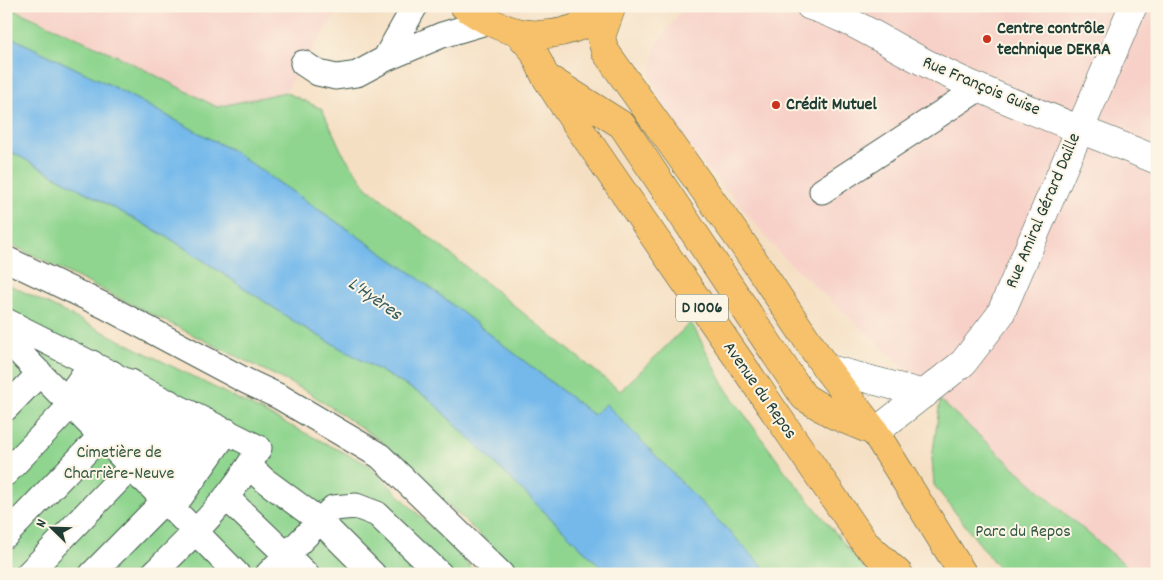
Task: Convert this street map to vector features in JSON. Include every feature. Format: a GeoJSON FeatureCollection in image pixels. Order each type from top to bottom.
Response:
{"type":"FeatureCollection","features":[{"type":"Feature","properties":{"kind":"main road"},"geometry":{"type":"LineString","coordinates":[[464,6],[486,22],[518,33],[552,34],[584,25],[612,6]]}},
{"type":"Feature","properties":{"kind":"main road"},"geometry":{"type":"LineString","coordinates":[[612,6],[601,37],[605,51],[747,250],[826,368],[875,432],[963,574]]}},
{"type":"Feature","properties":{"kind":"main road","name":"Avenue du Repos"},"geometry":{"type":"LineString","coordinates":[[518,33],[534,50],[544,76],[865,543],[899,574]]}},
{"type":"Feature","properties":{"kind":"main road","name":"Avenue du Repos"},"geometry":{"type":"LineString","coordinates":[[544,76],[622,125],[804,397],[834,415],[875,432]]}},
{"type":"Feature","properties":{"kind":"street","name":"Rue François Guise"},"geometry":{"type":"LineString","coordinates":[[810,6],[853,24],[908,56],[978,89],[1157,160]]}},
{"type":"Feature","properties":{"kind":"street","name":"Rue Amiral Gérard Daille"},"geometry":{"type":"LineString","coordinates":[[875,432],[963,363],[1000,315],[1133,6]]}},
{"type":"Feature","properties":{"kind":"street"},"geometry":{"type":"LineString","coordinates":[[826,368],[925,394]]}},
{"type":"Feature","properties":{"kind":"lane"},"geometry":{"type":"LineString","coordinates":[[385,59],[415,6]]}},
{"type":"Feature","properties":{"kind":"lane"},"geometry":{"type":"LineString","coordinates":[[303,64],[318,73],[336,77],[357,74],[385,59],[442,35],[486,22]]}},
{"type":"Feature","properties":{"kind":"lane"},"geometry":{"type":"LineString","coordinates":[[822,191],[978,89]]}},
{"type":"Feature","properties":{"kind":"lane"},"geometry":{"type":"LineString","coordinates":[[6,259],[104,306],[246,381],[280,396],[380,456],[501,574]]}},
{"type":"Feature","properties":{"kind":"lane"},"geometry":{"type":"LineString","coordinates":[[6,321],[260,448],[226,497],[195,533],[153,574]]}},
{"type":"Feature","properties":{"kind":"lane"},"geometry":{"type":"LineString","coordinates":[[6,339],[195,533],[223,569]]}},
{"type":"Feature","properties":{"kind":"lane"},"geometry":{"type":"LineString","coordinates":[[6,408],[40,373]]}},
{"type":"Feature","properties":{"kind":"lane"},"geometry":{"type":"LineString","coordinates":[[28,574],[160,397]]}},
{"type":"Feature","properties":{"kind":"lane"},"geometry":{"type":"LineString","coordinates":[[6,535],[119,454],[160,397]]}},
{"type":"Feature","properties":{"kind":"lane"},"geometry":{"type":"LineString","coordinates":[[92,574],[119,454],[160,397]]}},
{"type":"Feature","properties":{"kind":"lane"},"geometry":{"type":"LineString","coordinates":[[6,473],[119,454],[160,397]]}},
{"type":"Feature","properties":{"kind":"lane"},"geometry":{"type":"LineString","coordinates":[[249,466],[263,479],[320,521],[373,574]]}},
{"type":"Feature","properties":{"kind":"lane"},"geometry":{"type":"LineString","coordinates":[[226,497],[306,574]]}},
{"type":"Feature","properties":{"kind":"lane"},"geometry":{"type":"LineString","coordinates":[[268,574],[333,508],[356,506],[377,514],[440,574]]}},
{"type":"Feature","properties":{"kind":"shaded area"},"geometry":{"type":"Polygon","coordinates":[[[10,6],[341,6],[285,92],[217,107],[122,58],[10,6]]]}},
{"type":"Feature","properties":{"kind":"shaded area"},"geometry":{"type":"Polygon","coordinates":[[[684,6],[1157,6],[1157,574],[1136,574],[1062,511],[781,255],[731,194],[681,139],[661,101],[651,76],[657,45],[684,6]]]}},
{"type":"Feature","properties":{"kind":"green space"},"geometry":{"type":"Polygon","coordinates":[[[6,6],[122,58],[217,107],[285,92],[322,109],[342,152],[367,187],[620,391],[691,322],[726,389],[785,471],[869,574],[769,574],[606,405],[593,415],[413,274],[231,150],[108,84],[6,35],[6,6]]]}},
{"type":"Feature","properties":{"kind":"green space"},"geometry":{"type":"Polygon","coordinates":[[[6,149],[171,239],[298,324],[428,398],[608,574],[520,574],[384,443],[308,392],[6,242],[6,149]]]}},
{"type":"Feature","properties":{"kind":"green space","name":"Cimetière de Charrière-Neuve"},"geometry":{"type":"Polygon","coordinates":[[[6,283],[369,465],[478,574],[6,574],[6,283]]]}},
{"type":"Feature","properties":{"kind":"green space","name":"Parc du Repos"},"geometry":{"type":"Polygon","coordinates":[[[940,400],[1062,511],[1136,574],[1003,574],[934,485],[932,459],[940,400]]]}},
{"type":"Feature","properties":{"kind":"water","name":"L'Hyères"},"geometry":{"type":"Polygon","coordinates":[[[6,35],[108,84],[231,150],[413,274],[593,415],[606,404],[770,574],[608,574],[428,398],[298,324],[171,239],[6,149],[6,35]]]}},
{"type":"Feature","properties":{"kind":"place","name":"Centre contrôle technique DEKRA"},"geometry":{"type":"Point","coordinates":[987,39]}},
{"type":"Feature","properties":{"kind":"place","name":"Crédit Mutuel"},"geometry":{"type":"Point","coordinates":[776,105]}}]}
